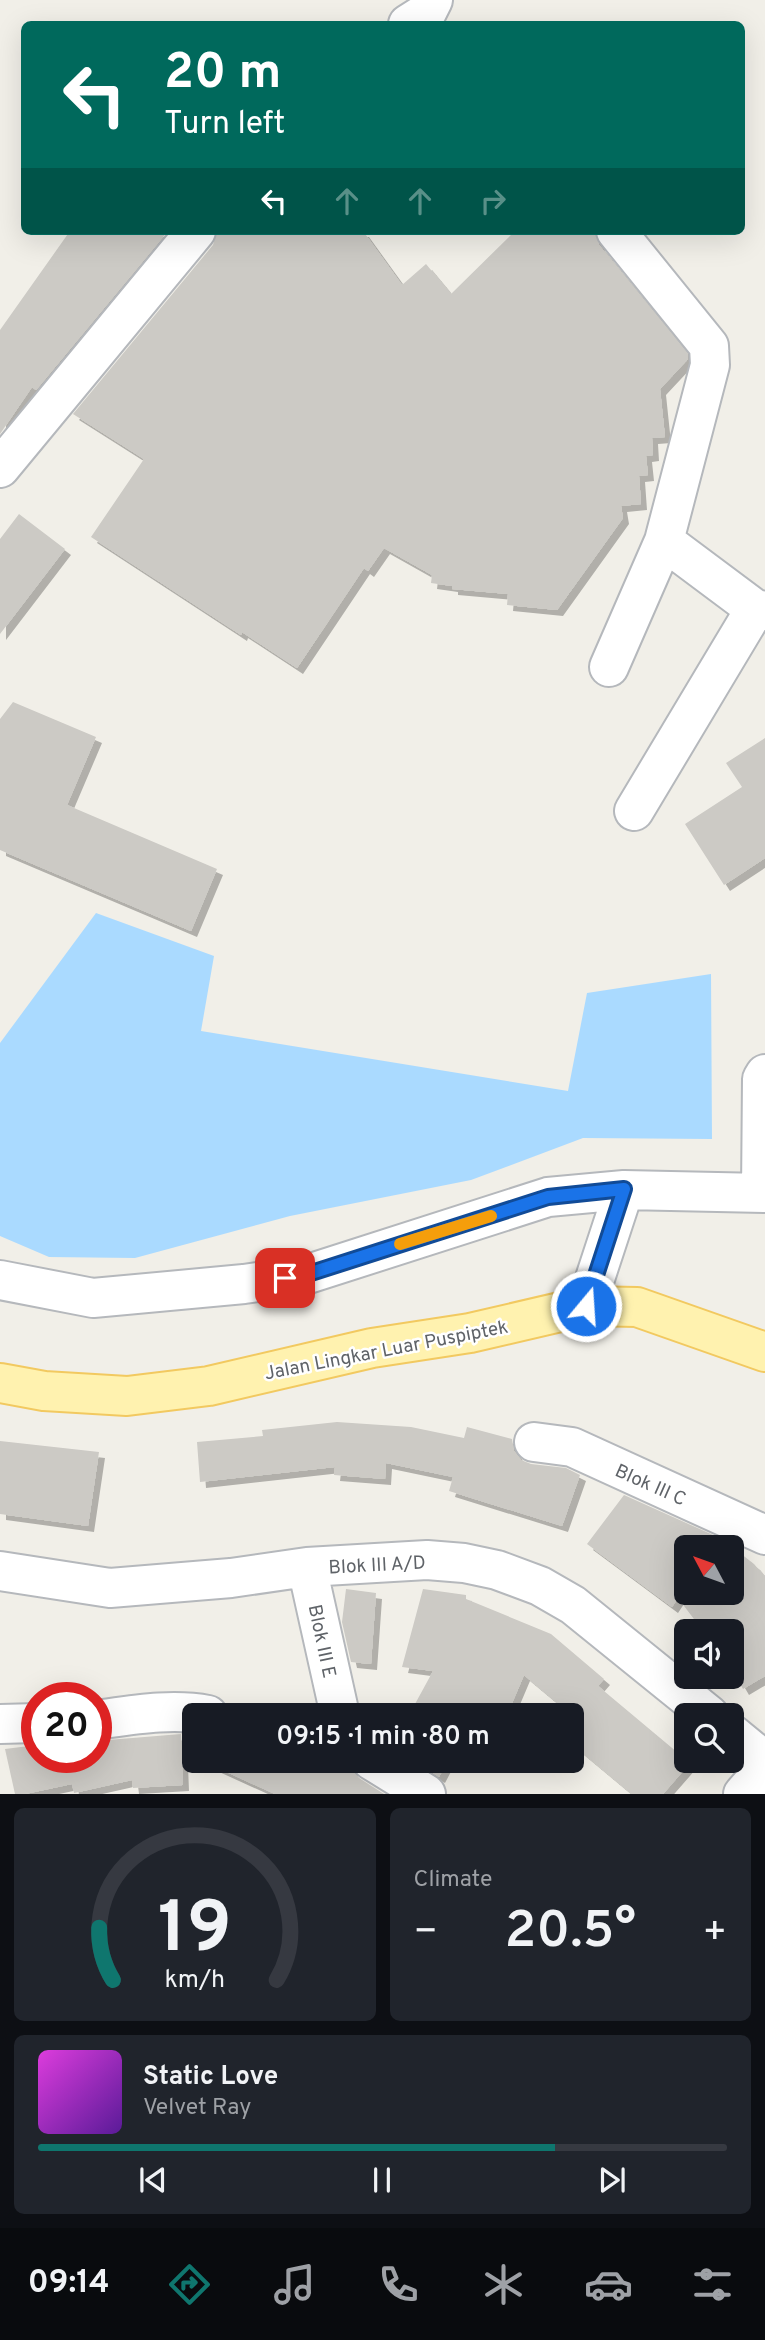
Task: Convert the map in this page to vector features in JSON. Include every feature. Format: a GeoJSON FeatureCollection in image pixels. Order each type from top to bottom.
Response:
{"type":"FeatureCollection","features":[{"type":"Feature","properties":{"kind":"main road","name":"Jalan Lingkar Luar Puspiptek"},"geometry":{"type":"LineString","coordinates":[[0,1383],[44,1391],[127,1396],[209,1386],[372,1348],[470,1333],[586,1306],[637,1307],[765,1352]]}},
{"type":"Feature","properties":{"kind":"street"},"geometry":{"type":"LineString","coordinates":[[0,468],[193,235]]}},
{"type":"Feature","properties":{"kind":"street"},"geometry":{"type":"LineString","coordinates":[[608,667],[664,541],[710,365],[709,346],[619,235]]}},
{"type":"Feature","properties":{"kind":"street"},"geometry":{"type":"LineString","coordinates":[[634,811],[760,610],[664,541]]}},
{"type":"Feature","properties":{"kind":"street"},"geometry":{"type":"LineString","coordinates":[[0,1280],[93,1298],[268,1280],[305,1275],[548,1197],[624,1189],[763,1193],[762,1079],[765,1074]]}},
{"type":"Feature","properties":{"kind":"street"},"geometry":{"type":"LineString","coordinates":[[586,1306],[624,1189]]}},
{"type":"Feature","properties":{"kind":"street","name":"Blok III C"},"geometry":{"type":"LineString","coordinates":[[534,1442],[572,1447],[765,1535]]}},
{"type":"Feature","properties":{"kind":"street","name":"Blok III A/D"},"geometry":{"type":"LineString","coordinates":[[0,1571],[110,1588],[231,1578],[307,1567],[427,1560],[464,1563],[508,1574],[540,1586],[573,1605],[694,1703]]}},
{"type":"Feature","properties":{"kind":"street","name":"Blok III E"},"geometry":{"type":"LineString","coordinates":[[307,1567],[337,1703]]}},
{"type":"Feature","properties":{"kind":"street"},"geometry":{"type":"LineString","coordinates":[[112,1718],[182,1712]]}},
{"type":"Feature","properties":{"kind":"street"},"geometry":{"type":"LineString","coordinates":[[0,1724],[21,1723]]}},
{"type":"Feature","properties":{"kind":"street"},"geometry":{"type":"LineString","coordinates":[[743,1794],[754,1745]]}},
{"type":"Feature","properties":{"kind":"street"},"geometry":{"type":"LineString","coordinates":[[392,1773],[426,1794]]}},
{"type":"Feature","properties":{"kind":"water"},"geometry":{"type":"Polygon","coordinates":[[[96,913],[214,956],[201,1031],[568,1091],[587,993],[711,974],[712,1139],[583,1138],[471,1180],[290,1216],[135,1258],[49,1257],[0,1236],[0,1043],[96,913]]]}},
{"type":"Feature","properties":{"kind":"building"},"geometry":{"type":"Polygon","coordinates":[[[67,235],[165,235],[36,390],[32,387],[0,434],[0,330],[67,235]]]}},
{"type":"Feature","properties":{"kind":"building"},"geometry":{"type":"Polygon","coordinates":[[[216,235],[366,235],[402,285],[426,264],[451,294],[511,235],[596,235],[599,245],[688,354],[688,359],[660,389],[665,437],[652,438],[653,455],[646,456],[648,475],[639,476],[641,504],[621,506],[623,518],[557,610],[507,605],[508,594],[452,589],[452,586],[431,583],[432,575],[384,548],[368,571],[364,568],[297,668],[242,632],[241,635],[91,537],[144,459],[73,414],[213,245],[216,235]]]}},
{"type":"Feature","properties":{"kind":"building"},"geometry":{"type":"Polygon","coordinates":[[[19,514],[65,549],[0,634],[0,539],[19,514]]]}},
{"type":"Feature","properties":{"kind":"building"},"geometry":{"type":"Polygon","coordinates":[[[13,702],[96,737],[67,805],[217,869],[191,931],[0,850],[0,719],[13,702]]]}},
{"type":"Feature","properties":{"kind":"building"},"geometry":{"type":"Polygon","coordinates":[[[765,738],[765,858],[724,885],[685,824],[742,787],[726,763],[765,738]]]}},
{"type":"Feature","properties":{"kind":"building"},"geometry":{"type":"Polygon","coordinates":[[[337,1422],[411,1427],[464,1438],[467,1427],[512,1439],[514,1451],[521,1460],[531,1464],[566,1468],[580,1475],[562,1526],[449,1491],[453,1477],[386,1463],[385,1479],[334,1475],[335,1467],[200,1482],[197,1442],[263,1436],[262,1430],[337,1422]]]}},
{"type":"Feature","properties":{"kind":"building"},"geometry":{"type":"Polygon","coordinates":[[[0,1441],[99,1452],[88,1526],[0,1514],[0,1441]]]}},
{"type":"Feature","properties":{"kind":"building"},"geometry":{"type":"Polygon","coordinates":[[[624,1495],[713,1535],[674,1535],[672,1607],[587,1544],[624,1495]]]}},
{"type":"Feature","properties":{"kind":"building"},"geometry":{"type":"Polygon","coordinates":[[[744,1556],[754,1564],[765,1577],[765,1676],[744,1688],[744,1619],[694,1619],[683,1605],[744,1605],[744,1556]]]}},
{"type":"Feature","properties":{"kind":"building"},"geometry":{"type":"Polygon","coordinates":[[[346,1589],[376,1593],[371,1664],[351,1662],[342,1622],[346,1589]]]}},
{"type":"Feature","properties":{"kind":"building"},"geometry":{"type":"Polygon","coordinates":[[[423,1589],[466,1595],[466,1599],[551,1634],[604,1679],[598,1686],[674,1750],[674,1773],[681,1773],[663,1794],[632,1794],[584,1754],[584,1703],[558,1703],[524,1675],[512,1703],[416,1703],[433,1671],[402,1667],[423,1589]]]}},
{"type":"Feature","properties":{"kind":"building"},"geometry":{"type":"Polygon","coordinates":[[[181,1734],[183,1785],[133,1788],[132,1780],[74,1793],[72,1784],[15,1794],[5,1749],[21,1747],[21,1773],[112,1773],[112,1740],[181,1734]]]}},
{"type":"Feature","properties":{"kind":"building"},"geometry":{"type":"Polygon","coordinates":[[[229,1773],[354,1773],[384,1794],[275,1794],[229,1773]]]}},
{"type":"Feature","properties":{"kind":"slow traffic"},"geometry":{"type":"LineString","coordinates":[[400,1244],[491,1216]]}},
{"type":"Feature","properties":{"kind":"route"},"geometry":{"type":"LineString","coordinates":[[285,1278],[305,1275],[548,1197],[624,1189],[586,1306]]}}]}
